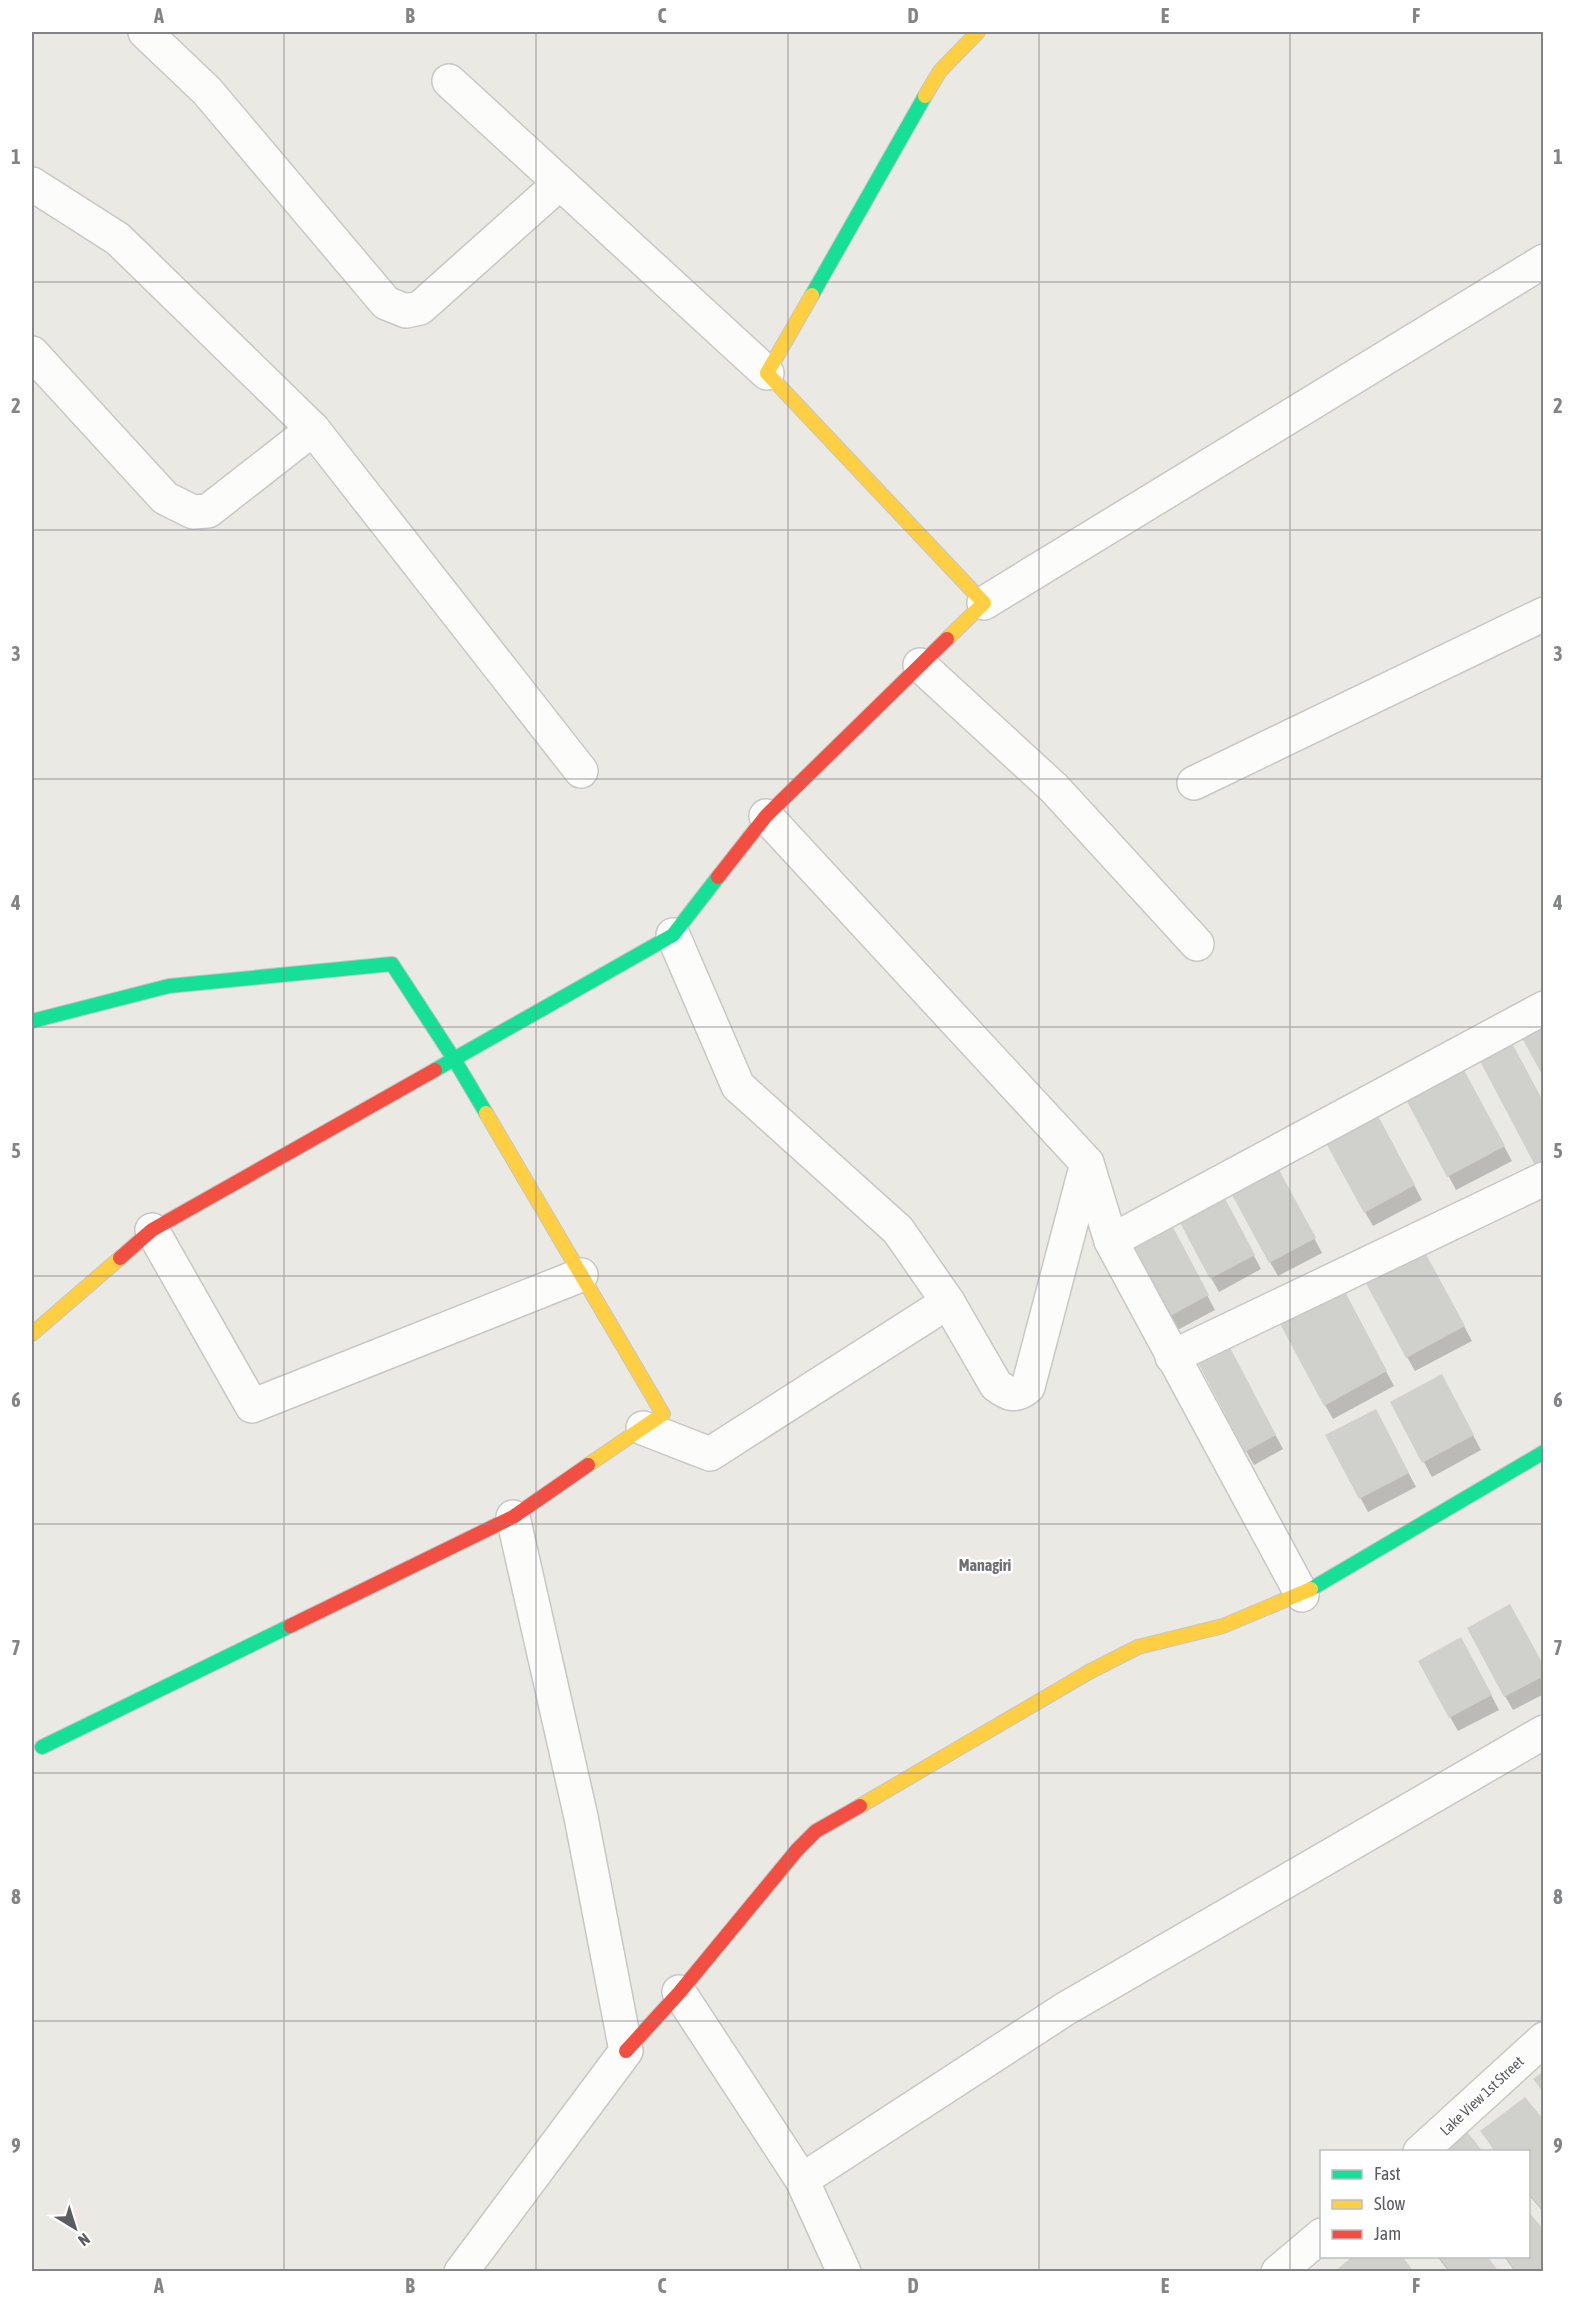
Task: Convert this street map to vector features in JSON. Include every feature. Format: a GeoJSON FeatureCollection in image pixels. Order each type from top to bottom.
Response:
{"type":"FeatureCollection","features":[{"type":"Feature","properties":{"kind":"street"},"geometry":{"type":"LineString","coordinates":[[145,32],[207,91],[386,303],[405,311],[420,308],[560,183]]}},
{"type":"Feature","properties":{"kind":"street"},"geometry":{"type":"LineString","coordinates":[[767,372],[940,70],[978,32]]}},
{"type":"Feature","properties":{"kind":"street"},"geometry":{"type":"LineString","coordinates":[[449,81],[767,372],[984,603]]}},
{"type":"Feature","properties":{"kind":"street"},"geometry":{"type":"LineString","coordinates":[[32,184],[118,239],[313,429],[580,771]]}},
{"type":"Feature","properties":{"kind":"street"},"geometry":{"type":"LineString","coordinates":[[32,1334],[152,1230],[673,935],[766,816],[984,603],[1544,261]]}},
{"type":"Feature","properties":{"kind":"street"},"geometry":{"type":"LineString","coordinates":[[32,352],[165,498],[193,512],[208,511],[313,429]]}},
{"type":"Feature","properties":{"kind":"street"},"geometry":{"type":"LineString","coordinates":[[1194,783],[1544,614]]}},
{"type":"Feature","properties":{"kind":"street"},"geometry":{"type":"LineString","coordinates":[[920,665],[1054,788],[1197,944]]}},
{"type":"Feature","properties":{"kind":"street"},"geometry":{"type":"LineString","coordinates":[[766,816],[1087,1163],[1111,1241],[1302,1595]]}},
{"type":"Feature","properties":{"kind":"street"},"geometry":{"type":"LineString","coordinates":[[673,935],[738,1086],[898,1230],[948,1302],[996,1385],[1009,1395],[1020,1394],[1028,1387],[1087,1163]]}},
{"type":"Feature","properties":{"kind":"street"},"geometry":{"type":"LineString","coordinates":[[32,1022],[169,986],[392,964],[454,1059],[663,1414],[513,1517],[42,1747]]}},
{"type":"Feature","properties":{"kind":"street"},"geometry":{"type":"LineString","coordinates":[[1111,1241],[1544,1008]]}},
{"type":"Feature","properties":{"kind":"street"},"geometry":{"type":"LineString","coordinates":[[1172,1357],[1544,1179]]}},
{"type":"Feature","properties":{"kind":"street"},"geometry":{"type":"LineString","coordinates":[[152,1230],[252,1406],[581,1275]]}},
{"type":"Feature","properties":{"kind":"street"},"geometry":{"type":"LineString","coordinates":[[643,1428],[710,1454],[948,1302]]}},
{"type":"Feature","properties":{"kind":"street"},"geometry":{"type":"LineString","coordinates":[[461,2271],[626,2051],[679,1992],[758,1893],[791,1855],[816,1831],[1089,1672],[1138,1647],[1223,1626],[1302,1595],[1544,1452]]}},
{"type":"Feature","properties":{"kind":"street"},"geometry":{"type":"LineString","coordinates":[[513,1517],[581,1817],[626,2051]]}},
{"type":"Feature","properties":{"kind":"street"},"geometry":{"type":"LineString","coordinates":[[801,2180],[1065,2009],[1544,1732]]}},
{"type":"Feature","properties":{"kind":"street"},"geometry":{"type":"LineString","coordinates":[[679,1992],[801,2180],[844,2271]]}},
{"type":"Feature","properties":{"kind":"street","name":"Lake View 1st Street"},"geometry":{"type":"LineString","coordinates":[[1421,2150],[1544,2039]]}},
{"type":"Feature","properties":{"kind":"street"},"geometry":{"type":"LineString","coordinates":[[1278,2271],[1320,2237]]}},
{"type":"Feature","properties":{"kind":"building"},"geometry":{"type":"Polygon","coordinates":[[[1544,1027],[1544,1078],[1522,1038],[1544,1027]]]}},
{"type":"Feature","properties":{"kind":"building"},"geometry":{"type":"Polygon","coordinates":[[[1512,1043],[1544,1103],[1544,1168],[1538,1171],[1480,1061],[1512,1043]]]}},
{"type":"Feature","properties":{"kind":"building"},"geometry":{"type":"Polygon","coordinates":[[[1458,1059],[1505,1146],[1447,1177],[1401,1090],[1458,1059]]]}},
{"type":"Feature","properties":{"kind":"building"},"geometry":{"type":"Polygon","coordinates":[[[1372,1105],[1415,1185],[1364,1213],[1320,1132],[1372,1105]]]}},
{"type":"Feature","properties":{"kind":"building"},"geometry":{"type":"Polygon","coordinates":[[[1278,1168],[1316,1238],[1269,1263],[1231,1193],[1278,1168]]]}},
{"type":"Feature","properties":{"kind":"building"},"geometry":{"type":"Polygon","coordinates":[[[1222,1193],[1255,1255],[1210,1279],[1177,1217],[1222,1193]]]}},
{"type":"Feature","properties":{"kind":"building"},"geometry":{"type":"Polygon","coordinates":[[[1167,1216],[1209,1295],[1161,1321],[1119,1242],[1167,1216]]]}},
{"type":"Feature","properties":{"kind":"building"},"geometry":{"type":"Polygon","coordinates":[[[1421,1245],[1465,1326],[1406,1358],[1362,1276],[1421,1245]]]}},
{"type":"Feature","properties":{"kind":"building"},"geometry":{"type":"Polygon","coordinates":[[[1343,1288],[1387,1371],[1324,1406],[1279,1322],[1343,1288]]]}},
{"type":"Feature","properties":{"kind":"building"},"geometry":{"type":"Polygon","coordinates":[[[1226,1340],[1276,1435],[1245,1452],[1195,1357],[1226,1340]]]}},
{"type":"Feature","properties":{"kind":"building"},"geometry":{"type":"Polygon","coordinates":[[[1442,1374],[1474,1435],[1422,1463],[1390,1402],[1442,1374]]]}},
{"type":"Feature","properties":{"kind":"building"},"geometry":{"type":"Polygon","coordinates":[[[1376,1409],[1409,1473],[1359,1499],[1325,1435],[1376,1409]]]}},
{"type":"Feature","properties":{"kind":"building"},"geometry":{"type":"Polygon","coordinates":[[[1510,1604],[1544,1666],[1544,1676],[1504,1697],[1467,1628],[1510,1604]]]}},
{"type":"Feature","properties":{"kind":"building"},"geometry":{"type":"Polygon","coordinates":[[[1461,1637],[1492,1695],[1449,1718],[1418,1661],[1461,1637]]]}},
{"type":"Feature","properties":{"kind":"building"},"geometry":{"type":"Polygon","coordinates":[[[1544,2071],[1544,2093],[1533,2079],[1544,2071]]]}},
{"type":"Feature","properties":{"kind":"building"},"geometry":{"type":"Polygon","coordinates":[[[1525,2097],[1544,2120],[1544,2212],[1530,2195],[1530,2150],[1494,2150],[1480,2131],[1525,2097]]]}},
{"type":"Feature","properties":{"kind":"building"},"geometry":{"type":"Polygon","coordinates":[[[1465,2129],[1481,2150],[1439,2150],[1465,2129]]]}},
{"type":"Feature","properties":{"kind":"building"},"geometry":{"type":"Polygon","coordinates":[[[1530,2213],[1544,2230],[1544,2266],[1536,2272],[1516,2272],[1506,2258],[1530,2258],[1530,2213]]]}},
{"type":"Feature","properties":{"kind":"building"},"geometry":{"type":"Polygon","coordinates":[[[1351,2258],[1404,2258],[1414,2272],[1334,2272],[1351,2258]]]}},
{"type":"Feature","properties":{"kind":"building"},"geometry":{"type":"Polygon","coordinates":[[[1440,2258],[1488,2258],[1499,2272],[1450,2272],[1440,2258]]]}},
{"type":"Feature","properties":{"kind":"traffic: fast"},"geometry":{"type":"LineString","coordinates":[[812,295],[925,96]]}},
{"type":"Feature","properties":{"kind":"traffic: fast"},"geometry":{"type":"LineString","coordinates":[[486,1113],[454,1059],[673,935],[718,877]]}},
{"type":"Feature","properties":{"kind":"traffic: fast"},"geometry":{"type":"LineString","coordinates":[[32,1021],[169,986],[392,964],[454,1059],[435,1070]]}},
{"type":"Feature","properties":{"kind":"traffic: fast"},"geometry":{"type":"LineString","coordinates":[[1311,1589],[1544,1452]]}},
{"type":"Feature","properties":{"kind":"traffic: fast"},"geometry":{"type":"LineString","coordinates":[[42,1747],[290,1626]]}},
{"type":"Feature","properties":{"kind":"traffic: slow"},"geometry":{"type":"LineString","coordinates":[[925,96],[940,71],[978,32]]}},
{"type":"Feature","properties":{"kind":"traffic: slow"},"geometry":{"type":"LineString","coordinates":[[812,295],[767,373],[984,603],[947,639]]}},
{"type":"Feature","properties":{"kind":"traffic: slow"},"geometry":{"type":"LineString","coordinates":[[486,1113],[663,1414],[588,1465]]}},
{"type":"Feature","properties":{"kind":"traffic: slow"},"geometry":{"type":"LineString","coordinates":[[32,1334],[120,1258]]}},
{"type":"Feature","properties":{"kind":"traffic: slow"},"geometry":{"type":"LineString","coordinates":[[860,1806],[1089,1672],[1138,1647],[1223,1626],[1311,1589]]}},
{"type":"Feature","properties":{"kind":"traffic: jam"},"geometry":{"type":"LineString","coordinates":[[718,877],[766,816],[947,639]]}},
{"type":"Feature","properties":{"kind":"traffic: jam"},"geometry":{"type":"LineString","coordinates":[[120,1258],[152,1230],[435,1070]]}},
{"type":"Feature","properties":{"kind":"traffic: jam"},"geometry":{"type":"LineString","coordinates":[[290,1626],[513,1517],[588,1465]]}},
{"type":"Feature","properties":{"kind":"traffic: jam"},"geometry":{"type":"LineString","coordinates":[[626,2051],[679,1993],[797,1850],[816,1831],[860,1806]]}},
{"type":"Feature","properties":{"kind":"district","name":"Managiri"},"geometry":{"type":"Point","coordinates":[985,1565]}}]}
